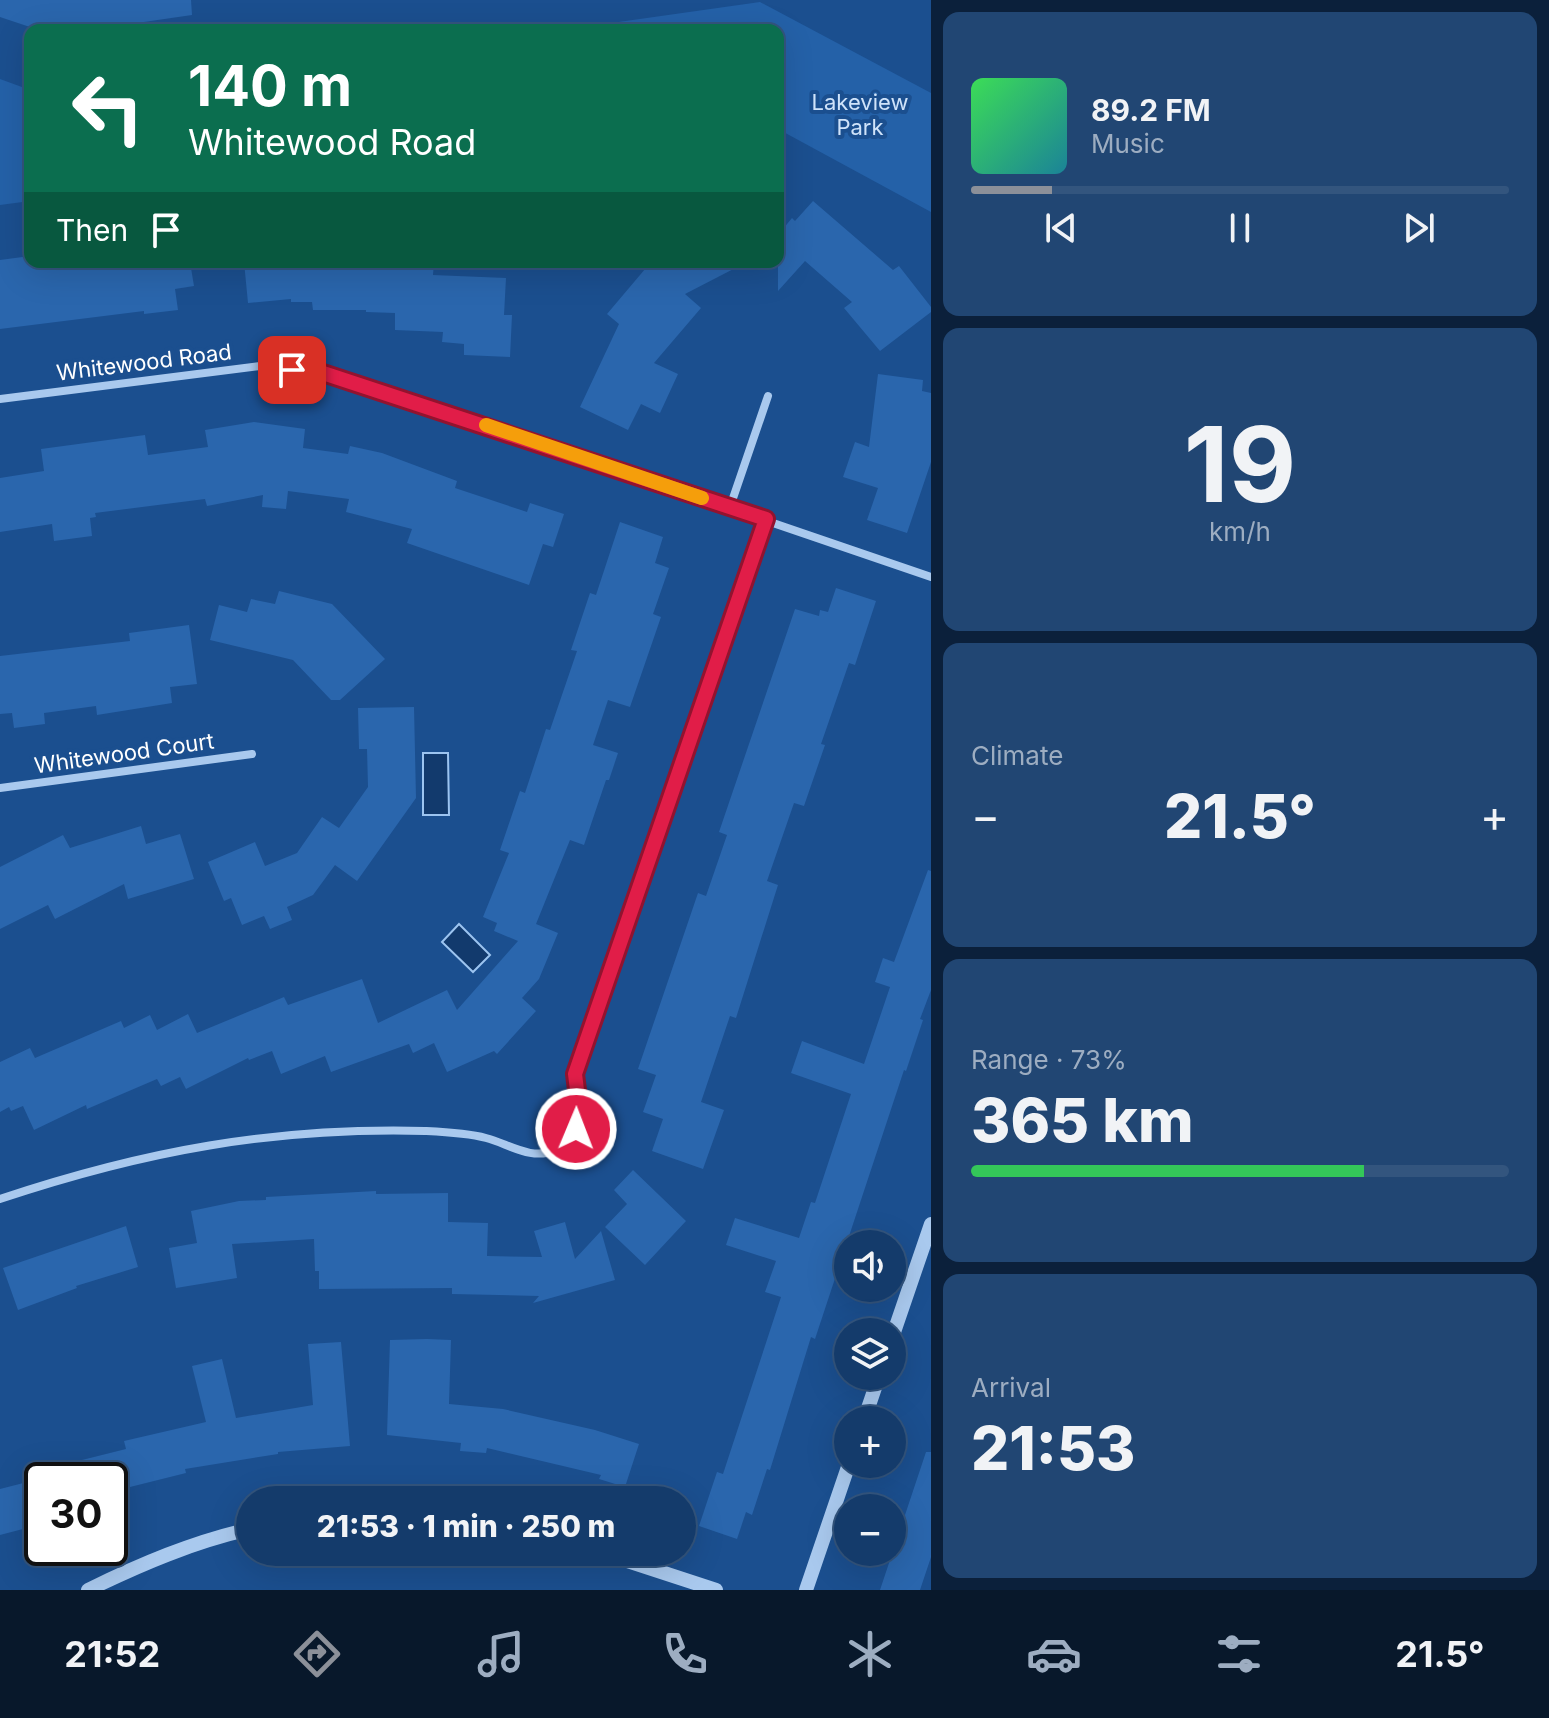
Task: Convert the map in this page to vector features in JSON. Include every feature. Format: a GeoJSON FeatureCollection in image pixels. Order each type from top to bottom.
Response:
{"type":"FeatureCollection","features":[{"type":"Feature","properties":{"kind":"street","name":"Whitewood Road"},"geometry":{"type":"LineString","coordinates":[[0,399],[260,366],[323,373],[766,519],[931,577]]}},
{"type":"Feature","properties":{"kind":"street"},"geometry":{"type":"LineString","coordinates":[[730,507],[768,396]]}},
{"type":"Feature","properties":{"kind":"street"},"geometry":{"type":"LineString","coordinates":[[0,1199],[69,1176],[137,1159],[215,1143],[285,1135],[365,1130],[442,1132],[487,1139],[525,1153],[554,1152],[564,1146],[571,1139],[578,1118],[575,1074],[766,519]]}},
{"type":"Feature","properties":{"kind":"street","name":"Whitewood Court"},"geometry":{"type":"LineString","coordinates":[[0,788],[252,754]]}},
{"type":"Feature","properties":{"kind":"street"},"geometry":{"type":"LineString","coordinates":[[899,1318],[931,1224]]}},
{"type":"Feature","properties":{"kind":"street"},"geometry":{"type":"LineString","coordinates":[[806,1590],[844,1478]]}},
{"type":"Feature","properties":{"kind":"street"},"geometry":{"type":"LineString","coordinates":[[88,1590],[157,1558],[236,1532]]}},
{"type":"Feature","properties":{"kind":"street"},"geometry":{"type":"LineString","coordinates":[[643,1566],[716,1590]]}},
{"type":"Feature","properties":{"kind":"green space","name":"Lakeview Park"},"geometry":{"type":"Polygon","coordinates":[[[760,2],[931,93],[931,212],[784,132],[784,24],[604,24],[760,2]]]}},
{"type":"Feature","properties":{"kind":"green space"},"geometry":{"type":"Polygon","coordinates":[[[0,79],[24,88],[24,202],[0,205],[0,79]]]}},
{"type":"Feature","properties":{"kind":"shaded area"},"geometry":{"type":"Polygon","coordinates":[[[423,753],[448,753],[449,815],[423,815],[423,753]]]}},
{"type":"Feature","properties":{"kind":"shaded area"},"geometry":{"type":"Polygon","coordinates":[[[459,924],[490,955],[473,972],[442,942],[459,924]]]}},
{"type":"Feature","properties":{"kind":"building"},"geometry":{"type":"Polygon","coordinates":[[[0,0],[191,0],[192,15],[130,24],[24,25],[0,17],[0,0]]]}},
{"type":"Feature","properties":{"kind":"building"},"geometry":{"type":"Polygon","coordinates":[[[813,201],[893,270],[899,266],[931,307],[931,312],[880,351],[844,308],[852,302],[805,261],[778,291],[778,268],[784,268],[784,228],[792,218],[795,221],[813,201]]]}},
{"type":"Feature","properties":{"kind":"building"},"geometry":{"type":"Polygon","coordinates":[[[24,257],[24,268],[191,268],[194,286],[175,289],[178,310],[144,314],[144,311],[0,329],[0,260],[24,257]]]}},
{"type":"Feature","properties":{"kind":"building"},"geometry":{"type":"Polygon","coordinates":[[[245,268],[434,268],[433,275],[506,278],[504,315],[512,315],[510,357],[464,355],[464,344],[442,342],[443,332],[395,330],[395,313],[313,310],[312,302],[291,302],[291,299],[248,303],[245,268]]]}},
{"type":"Feature","properties":{"kind":"building"},"geometry":{"type":"Polygon","coordinates":[[[646,268],[735,268],[685,294],[701,308],[654,363],[678,374],[660,413],[641,404],[628,430],[580,407],[619,324],[607,314],[646,268]]]}},
{"type":"Feature","properties":{"kind":"building"},"geometry":{"type":"Polygon","coordinates":[[[878,374],[923,380],[922,391],[931,393],[931,462],[907,533],[867,520],[878,488],[843,477],[855,442],[869,447],[878,374]]]}},
{"type":"Feature","properties":{"kind":"building"},"geometry":{"type":"Polygon","coordinates":[[[254,422],[305,429],[303,448],[348,454],[350,446],[382,453],[457,481],[455,488],[527,512],[530,503],[564,514],[553,547],[543,544],[529,585],[407,543],[412,529],[346,512],[349,499],[288,491],[286,509],[262,507],[263,495],[207,506],[205,499],[95,513],[96,517],[90,518],[92,536],[54,541],[52,524],[0,532],[0,478],[44,471],[41,449],[145,435],[148,455],[208,447],[205,430],[254,422]]]}},
{"type":"Feature","properties":{"kind":"building"},"geometry":{"type":"Polygon","coordinates":[[[620,522],[663,537],[655,563],[669,568],[653,614],[661,617],[630,707],[608,700],[593,745],[618,753],[584,845],[570,840],[536,924],[558,933],[539,979],[522,998],[536,1011],[497,1054],[494,1051],[447,1072],[434,1043],[413,1053],[409,1044],[331,1072],[325,1056],[281,1074],[272,1051],[248,1058],[186,1089],[180,1077],[161,1086],[157,1079],[87,1109],[86,1105],[34,1130],[23,1106],[11,1111],[9,1107],[0,1112],[0,1062],[30,1048],[35,1058],[121,1021],[124,1028],[150,1015],[157,1030],[188,1014],[197,1033],[284,997],[288,1005],[362,979],[378,1023],[447,990],[457,1010],[518,941],[494,931],[497,923],[483,917],[509,853],[500,850],[520,791],[525,793],[546,729],[550,730],[577,651],[571,650],[590,593],[596,595],[620,522]]]}},
{"type":"Feature","properties":{"kind":"building"},"geometry":{"type":"Polygon","coordinates":[[[836,588],[876,601],[855,665],[849,663],[804,806],[794,803],[767,881],[778,885],[736,1018],[730,1016],[701,1102],[724,1110],[703,1169],[652,1151],[663,1119],[643,1112],[656,1075],[638,1069],[698,893],[706,896],[727,835],[719,832],[795,609],[819,616],[820,610],[828,612],[836,588]]]}},
{"type":"Feature","properties":{"kind":"building"},"geometry":{"type":"Polygon","coordinates":[[[279,591],[332,604],[385,659],[340,700],[331,700],[293,660],[210,640],[219,605],[247,612],[251,599],[275,604],[279,591]]]}},
{"type":"Feature","properties":{"kind":"building"},"geometry":{"type":"Polygon","coordinates":[[[189,625],[197,684],[170,687],[172,703],[97,715],[96,706],[44,713],[45,724],[14,728],[12,713],[0,714],[0,656],[130,641],[129,633],[189,625]]]}},
{"type":"Feature","properties":{"kind":"building"},"geometry":{"type":"Polygon","coordinates":[[[414,707],[416,798],[357,881],[335,865],[313,895],[287,907],[292,920],[270,929],[264,916],[242,925],[231,898],[224,901],[208,862],[255,842],[265,866],[297,853],[322,817],[339,828],[368,787],[367,749],[359,749],[358,708],[414,707]]]}},
{"type":"Feature","properties":{"kind":"building"},"geometry":{"type":"Polygon","coordinates":[[[141,826],[146,844],[180,834],[194,879],[128,899],[124,884],[55,919],[48,905],[0,929],[0,867],[63,835],[70,848],[141,826]]]}},
{"type":"Feature","properties":{"kind":"building"},"geometry":{"type":"Polygon","coordinates":[[[928,870],[931,871],[931,990],[920,1019],[923,1020],[851,1230],[834,1230],[834,1282],[815,1339],[811,1337],[770,1470],[767,1469],[752,1515],[746,1512],[737,1539],[699,1526],[717,1472],[723,1474],[781,1297],[765,1292],[776,1261],[726,1245],[735,1218],[799,1238],[811,1202],[815,1203],[851,1094],[791,1073],[802,1041],[864,1064],[890,987],[875,982],[883,958],[894,962],[928,870]]]}},
{"type":"Feature","properties":{"kind":"building"},"geometry":{"type":"Polygon","coordinates":[[[633,1170],[686,1221],[645,1265],[605,1227],[627,1204],[614,1190],[633,1170]]]}},
{"type":"Feature","properties":{"kind":"building"},"geometry":{"type":"Polygon","coordinates":[[[376,1191],[376,1194],[448,1193],[448,1222],[488,1223],[487,1256],[542,1257],[534,1231],[565,1222],[575,1259],[601,1231],[615,1280],[533,1303],[539,1296],[452,1294],[452,1288],[319,1289],[314,1239],[232,1244],[237,1278],[176,1288],[169,1248],[197,1243],[191,1211],[239,1201],[266,1200],[266,1197],[376,1191]]]}},
{"type":"Feature","properties":{"kind":"building"},"geometry":{"type":"Polygon","coordinates":[[[126,1226],[138,1267],[76,1286],[18,1310],[3,1268],[126,1226]]]}},
{"type":"Feature","properties":{"kind":"building"},"geometry":{"type":"Polygon","coordinates":[[[390,1340],[451,1340],[449,1404],[503,1409],[595,1430],[639,1444],[625,1486],[599,1479],[601,1475],[487,1448],[486,1453],[460,1451],[461,1443],[387,1435],[390,1340]]]}},
{"type":"Feature","properties":{"kind":"building"},"geometry":{"type":"Polygon","coordinates":[[[341,1342],[350,1446],[278,1452],[185,1469],[186,1473],[128,1488],[128,1462],[74,1462],[126,1449],[124,1441],[206,1422],[192,1366],[222,1359],[236,1418],[313,1405],[308,1344],[341,1342]]]}},
{"type":"Feature","properties":{"kind":"building"},"geometry":{"type":"Polygon","coordinates":[[[926,1452],[931,1452],[931,1557],[920,1590],[880,1590],[888,1566],[906,1566],[906,1512],[926,1452]]]}},
{"type":"Feature","properties":{"kind":"building"},"geometry":{"type":"Polygon","coordinates":[[[24,1483],[24,1529],[0,1535],[0,1489],[24,1483]]]}},
{"type":"Feature","properties":{"kind":"slow traffic"},"geometry":{"type":"LineString","coordinates":[[486,425],[702,498]]}},
{"type":"Feature","properties":{"kind":"route"},"geometry":{"type":"LineString","coordinates":[[292,370],[323,373],[766,519],[575,1074],[579,1106],[576,1129]]}}]}
